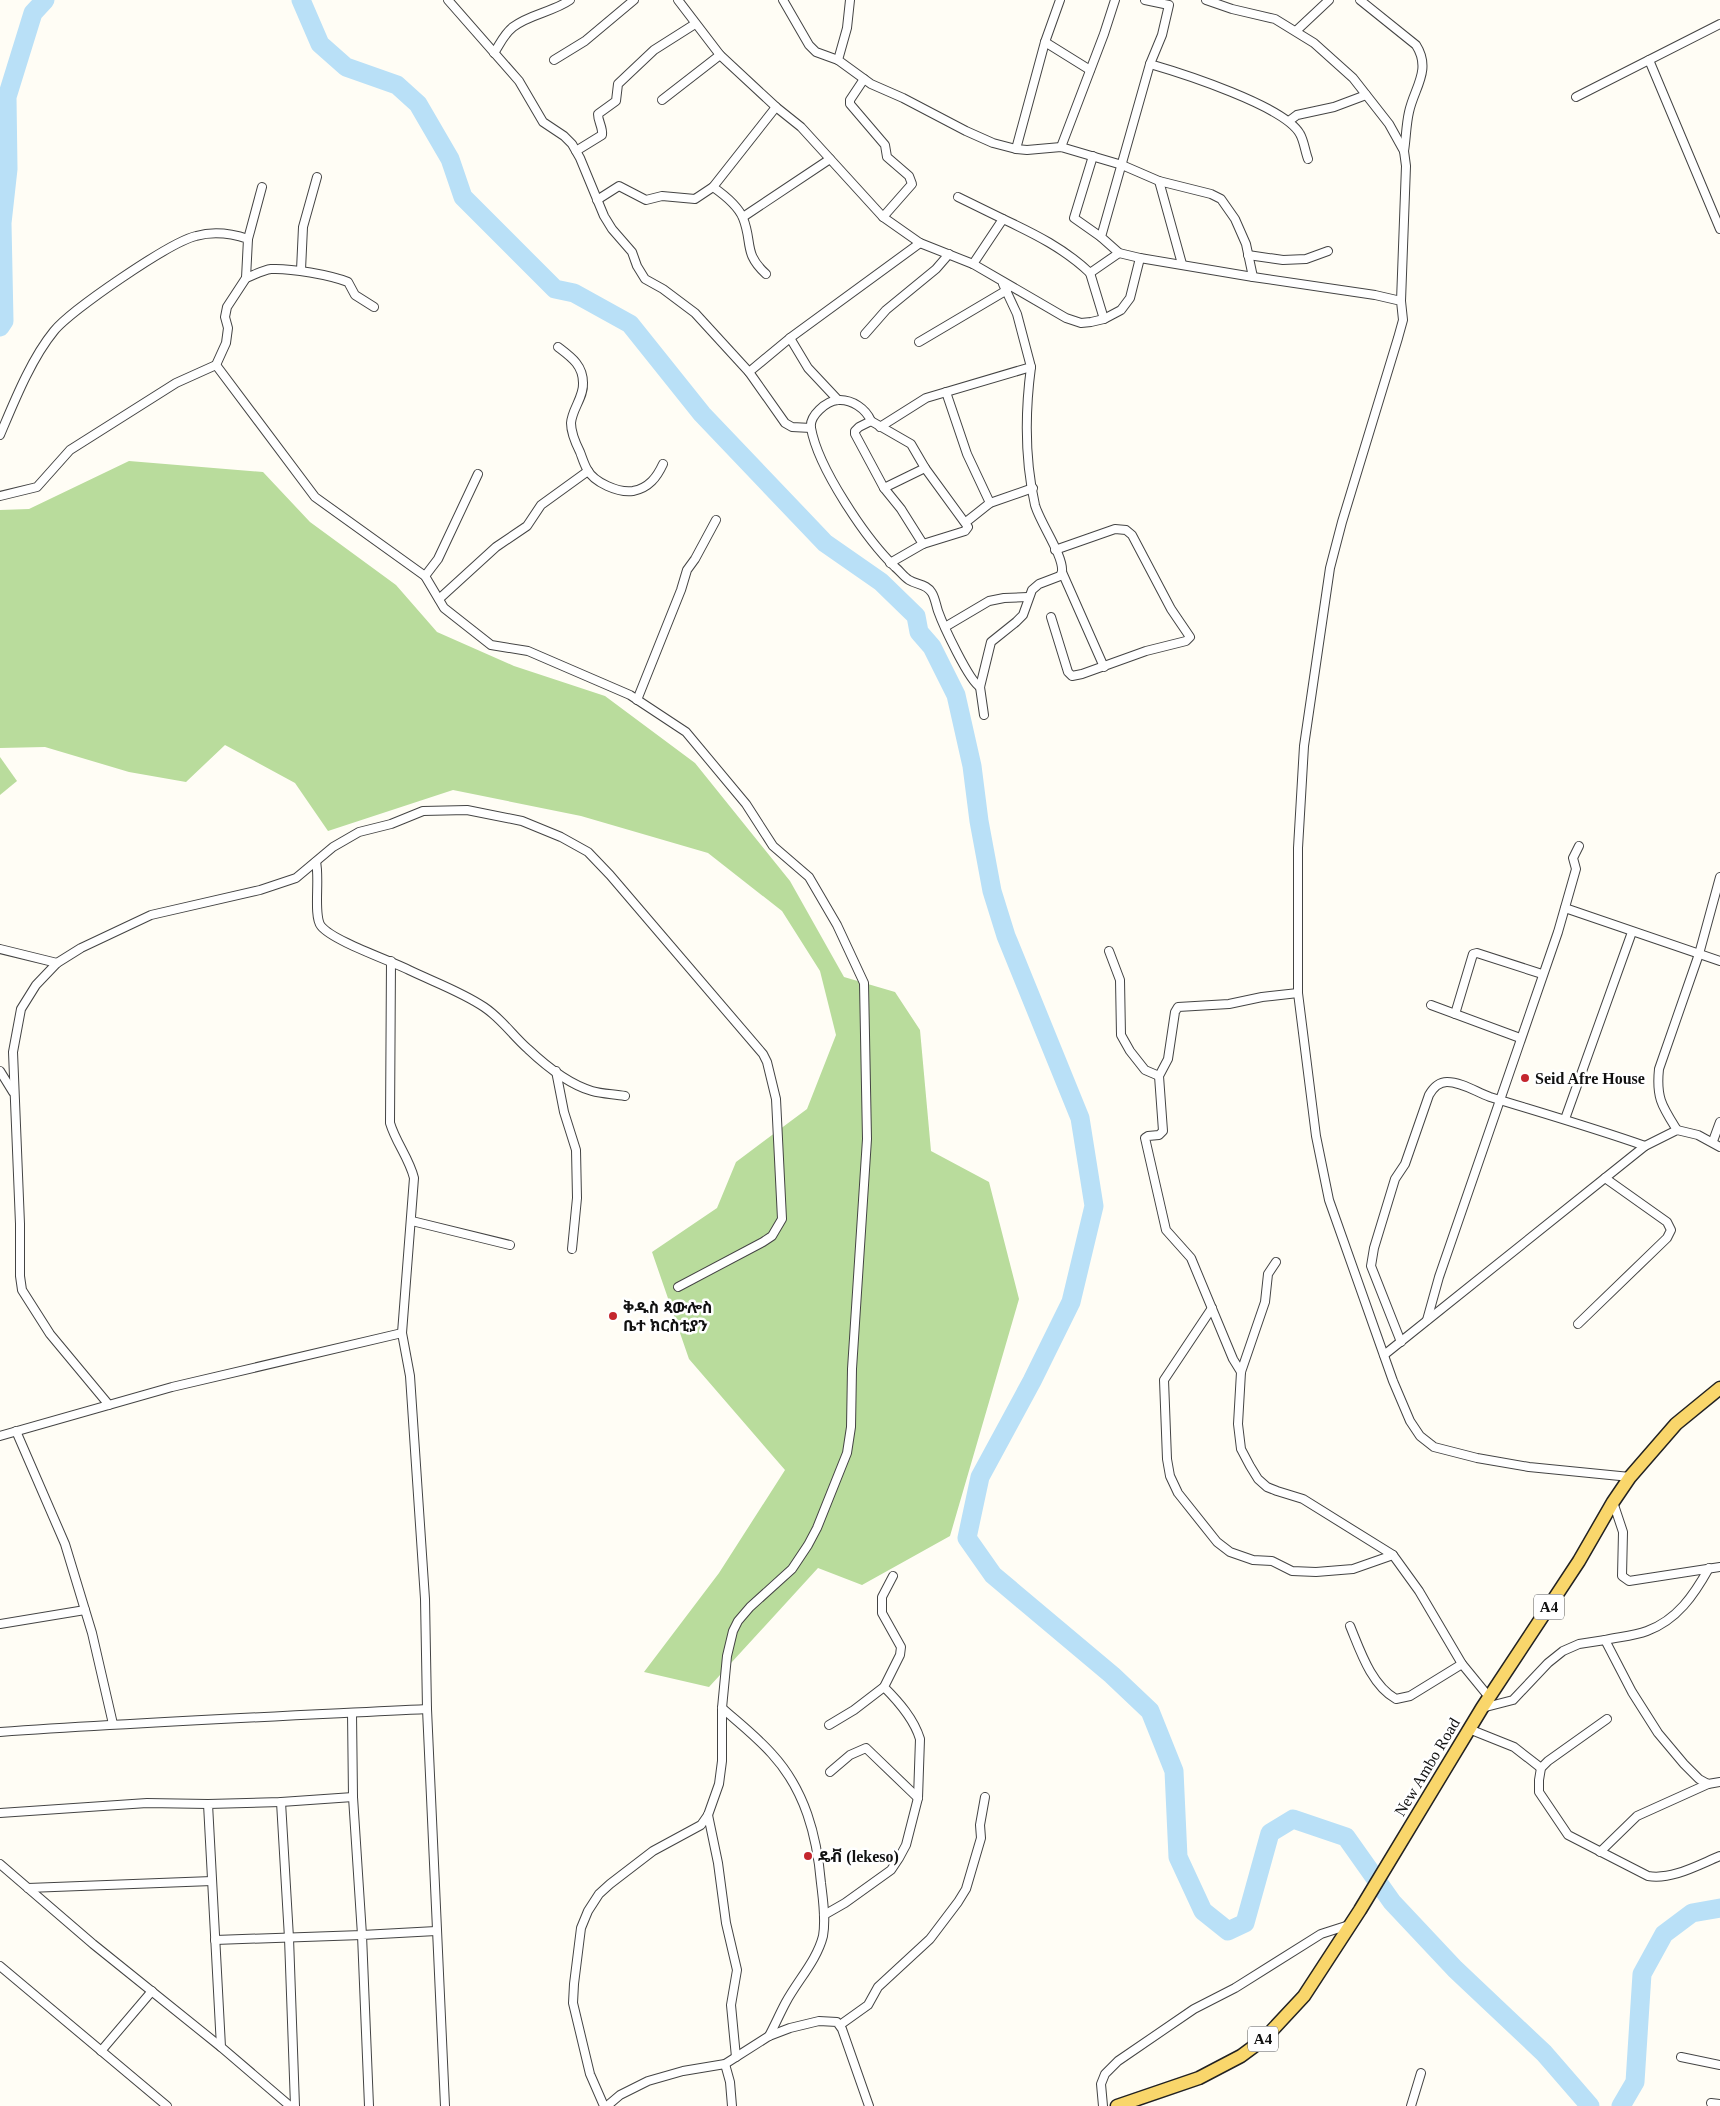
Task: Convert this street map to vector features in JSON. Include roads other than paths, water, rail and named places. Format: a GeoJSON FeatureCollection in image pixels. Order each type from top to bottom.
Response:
{"type":"FeatureCollection","features":[{"type":"Feature","properties":{"kind":"main road","name":"New Ambo Road"},"geometry":{"type":"LineString","coordinates":[[1117,2106],[1199,2078],[1241,2056],[1264,2038],[1304,1996],[1351,1925],[1485,1703],[1579,1561],[1613,1502],[1630,1477],[1676,1424],[1720,1388]]}},
{"type":"Feature","properties":{"kind":"street"},"geometry":{"type":"LineString","coordinates":[[448,0],[519,81],[543,122],[564,136],[576,151],[612,230],[632,252],[645,279],[664,289],[695,313],[749,372],[785,423],[792,427],[811,428]]}},
{"type":"Feature","properties":{"kind":"street"},"geometry":{"type":"LineString","coordinates":[[494,53],[513,27],[570,0]]}},
{"type":"Feature","properties":{"kind":"street"},"geometry":{"type":"LineString","coordinates":[[554,60],[585,41],[634,0]]}},
{"type":"Feature","properties":{"kind":"street"},"geometry":{"type":"LineString","coordinates":[[678,0],[720,55],[776,107],[801,127],[883,217],[920,243],[973,264],[1066,318],[1081,323],[1104,319],[1121,310],[1130,298],[1140,258]]}},
{"type":"Feature","properties":{"kind":"street"},"geometry":{"type":"LineString","coordinates":[[783,0],[808,45],[816,52],[838,60],[864,79],[966,131],[993,143],[1016,149],[1061,147],[1122,165],[1159,181],[1211,194],[1221,199],[1236,219],[1246,244],[1253,278]]}},
{"type":"Feature","properties":{"kind":"street"},"geometry":{"type":"LineString","coordinates":[[838,60],[847,28],[850,0]]}},
{"type":"Feature","properties":{"kind":"street"},"geometry":{"type":"LineString","coordinates":[[1016,149],[1044,42],[1060,0]]}},
{"type":"Feature","properties":{"kind":"street"},"geometry":{"type":"LineString","coordinates":[[1061,147],[1115,0]]}},
{"type":"Feature","properties":{"kind":"street"},"geometry":{"type":"LineString","coordinates":[[1101,237],[1150,64],[1162,35],[1170,3],[1146,0]]}},
{"type":"Feature","properties":{"kind":"street"},"geometry":{"type":"LineString","coordinates":[[1206,0],[1232,9],[1275,19],[1314,43],[1353,78],[1389,124],[1404,152]]}},
{"type":"Feature","properties":{"kind":"street"},"geometry":{"type":"LineString","coordinates":[[1296,31],[1329,0]]}},
{"type":"Feature","properties":{"kind":"street"},"geometry":{"type":"LineString","coordinates":[[1360,0],[1410,40],[1421,53],[1424,64],[1409,111],[1404,152],[1401,301],[1403,320],[1330,568],[1304,746],[1298,848],[1298,993],[1316,1136],[1329,1200],[1384,1355],[1410,1421],[1420,1436],[1434,1447],[1477,1458],[1529,1467],[1630,1477]]}},
{"type":"Feature","properties":{"kind":"street"},"geometry":{"type":"LineString","coordinates":[[576,151],[602,135],[603,129],[598,121],[598,114],[616,101],[618,84],[654,50],[695,24]]}},
{"type":"Feature","properties":{"kind":"street"},"geometry":{"type":"LineString","coordinates":[[1576,97],[1720,24]]}},
{"type":"Feature","properties":{"kind":"street"},"geometry":{"type":"LineString","coordinates":[[1044,42],[1090,70]]}},
{"type":"Feature","properties":{"kind":"street"},"geometry":{"type":"LineString","coordinates":[[662,100],[720,55]]}},
{"type":"Feature","properties":{"kind":"street"},"geometry":{"type":"LineString","coordinates":[[1649,60],[1720,229]]}},
{"type":"Feature","properties":{"kind":"street"},"geometry":{"type":"LineString","coordinates":[[1150,64],[1185,74],[1218,87],[1254,102],[1289,121],[1300,133],[1308,160]]}},
{"type":"Feature","properties":{"kind":"street"},"geometry":{"type":"LineString","coordinates":[[864,79],[850,100],[850,104],[885,145],[887,157],[909,176],[912,184],[883,217]]}},
{"type":"Feature","properties":{"kind":"street"},"geometry":{"type":"LineString","coordinates":[[1289,121],[1297,115],[1334,107],[1366,95]]}},
{"type":"Feature","properties":{"kind":"street"},"geometry":{"type":"LineString","coordinates":[[597,200],[619,186],[646,200],[662,196],[695,199],[713,187],[776,107]]}},
{"type":"Feature","properties":{"kind":"street"},"geometry":{"type":"LineString","coordinates":[[1093,156],[1074,218],[1101,237],[1119,253],[1253,278],[1374,295],[1401,301]]}},
{"type":"Feature","properties":{"kind":"street"},"geometry":{"type":"LineString","coordinates":[[743,216],[830,159]]}},
{"type":"Feature","properties":{"kind":"street"},"geometry":{"type":"LineString","coordinates":[[301,270],[303,227],[317,177]]}},
{"type":"Feature","properties":{"kind":"street"},"geometry":{"type":"LineString","coordinates":[[1159,181],[1182,264]]}},
{"type":"Feature","properties":{"kind":"street"},"geometry":{"type":"LineString","coordinates":[[0,496],[37,487],[70,450],[176,383],[216,365],[226,343],[228,328],[225,317],[227,306],[246,278],[248,238],[262,187]]}},
{"type":"Feature","properties":{"kind":"street"},"geometry":{"type":"LineString","coordinates":[[713,187],[743,216],[751,256],[755,264],[766,274]]}},
{"type":"Feature","properties":{"kind":"street"},"geometry":{"type":"LineString","coordinates":[[958,197],[1059,248],[1076,260],[1090,273],[1104,319]]}},
{"type":"Feature","properties":{"kind":"street"},"geometry":{"type":"LineString","coordinates":[[973,264],[1003,219]]}},
{"type":"Feature","properties":{"kind":"street"},"geometry":{"type":"LineString","coordinates":[[0,435],[40,351],[55,330],[74,311],[173,246],[194,236],[228,233],[248,238]]}},
{"type":"Feature","properties":{"kind":"street"},"geometry":{"type":"LineString","coordinates":[[749,372],[790,338],[920,243]]}},
{"type":"Feature","properties":{"kind":"street"},"geometry":{"type":"LineString","coordinates":[[1248,255],[1283,260],[1306,259],[1328,251]]}},
{"type":"Feature","properties":{"kind":"street"},"geometry":{"type":"LineString","coordinates":[[1090,273],[1119,253]]}},
{"type":"Feature","properties":{"kind":"street"},"geometry":{"type":"LineString","coordinates":[[865,334],[886,310],[936,269],[949,254]]}},
{"type":"Feature","properties":{"kind":"street"},"geometry":{"type":"LineString","coordinates":[[246,278],[270,269],[301,270],[348,282],[355,295],[374,307]]}},
{"type":"Feature","properties":{"kind":"street"},"geometry":{"type":"LineString","coordinates":[[1001,281],[1017,314],[1031,367],[1027,432],[1036,506],[1060,561],[1062,572],[1104,667]]}},
{"type":"Feature","properties":{"kind":"street"},"geometry":{"type":"LineString","coordinates":[[919,342],[1007,290]]}},
{"type":"Feature","properties":{"kind":"street"},"geometry":{"type":"LineString","coordinates":[[790,338],[808,368],[838,400]]}},
{"type":"Feature","properties":{"kind":"street"},"geometry":{"type":"LineString","coordinates":[[558,347],[577,362],[581,372],[582,391],[572,416],[572,430],[588,471],[600,482],[626,492],[637,490],[656,478],[663,464]]}},
{"type":"Feature","properties":{"kind":"street"},"geometry":{"type":"LineString","coordinates":[[216,365],[315,497],[425,576],[444,608],[491,645],[528,651],[637,700],[686,732],[746,804],[773,846],[808,877],[837,925],[864,983],[866,1139],[852,1369],[850,1439],[847,1453],[817,1528],[808,1545],[792,1569],[750,1607],[738,1621],[733,1631],[727,1656],[722,1708],[722,1761],[719,1784],[708,1815],[701,1825],[653,1851],[599,1894],[581,1928],[574,1984],[574,2003],[590,2074],[606,2106],[620,2095],[648,2081],[683,2071],[724,2064],[770,2036],[790,2028],[820,2021],[837,2022],[840,2025],[869,2106]]}},
{"type":"Feature","properties":{"kind":"street"},"geometry":{"type":"LineString","coordinates":[[880,427],[926,398],[1031,367]]}},
{"type":"Feature","properties":{"kind":"street"},"geometry":{"type":"LineString","coordinates":[[946,392],[967,454],[990,503]]}},
{"type":"Feature","properties":{"kind":"street"},"geometry":{"type":"LineString","coordinates":[[890,562],[923,544],[965,531],[968,527],[910,444],[871,421],[862,408],[850,402],[838,400],[820,409],[812,419],[811,428],[828,474],[890,562],[912,582],[928,588],[932,593],[958,654],[974,683],[980,687]]}},
{"type":"Feature","properties":{"kind":"street"},"geometry":{"type":"LineString","coordinates":[[871,421],[859,427],[855,434],[884,488],[901,509],[923,544]]}},
{"type":"Feature","properties":{"kind":"street"},"geometry":{"type":"LineString","coordinates":[[884,488],[925,468]]}},
{"type":"Feature","properties":{"kind":"street"},"geometry":{"type":"LineString","coordinates":[[439,599],[496,547],[527,526],[540,505],[588,471]]}},
{"type":"Feature","properties":{"kind":"street"},"geometry":{"type":"LineString","coordinates":[[425,576],[438,559],[478,474]]}},
{"type":"Feature","properties":{"kind":"street"},"geometry":{"type":"LineString","coordinates":[[966,522],[990,503],[1033,488]]}},
{"type":"Feature","properties":{"kind":"street"},"geometry":{"type":"LineString","coordinates":[[637,700],[687,570],[716,520]]}},
{"type":"Feature","properties":{"kind":"street"},"geometry":{"type":"LineString","coordinates":[[1051,617],[1070,674],[1076,676],[1146,651],[1186,641],[1190,637],[1171,609],[1132,535],[1126,530],[1115,529],[1055,550]]}},
{"type":"Feature","properties":{"kind":"street"},"geometry":{"type":"LineString","coordinates":[[984,715],[980,687],[991,642],[1023,615],[1032,590],[1039,584],[1051,580],[1062,572]]}},
{"type":"Feature","properties":{"kind":"street"},"geometry":{"type":"LineString","coordinates":[[945,627],[989,601],[1028,597]]}},
{"type":"Feature","properties":{"kind":"street"},"geometry":{"type":"LineString","coordinates":[[109,1405],[50,1334],[22,1290],[12,1052],[21,1009],[36,985],[57,963],[81,948],[152,915],[296,878],[332,847],[359,832],[391,824],[423,811],[468,810],[522,821],[560,837],[588,852],[763,1054],[767,1062],[776,1098],[782,1219],[772,1236],[764,1242],[678,1287]]}},
{"type":"Feature","properties":{"kind":"street"},"geometry":{"type":"LineString","coordinates":[[1426,1320],[1565,908],[1576,869],[1573,858],[1579,846]]}},
{"type":"Feature","properties":{"kind":"street"},"geometry":{"type":"LineString","coordinates":[[316,862],[319,873],[317,916],[321,925],[351,944],[391,961],[484,1007],[504,1023],[528,1049],[570,1082],[592,1091],[626,1096]]}},
{"type":"Feature","properties":{"kind":"street"},"geometry":{"type":"LineString","coordinates":[[1677,1130],[1659,1099],[1659,1069],[1699,954],[1720,877]]}},
{"type":"Feature","properties":{"kind":"street"},"geometry":{"type":"LineString","coordinates":[[1565,908],[1720,961]]}},
{"type":"Feature","properties":{"kind":"street"},"geometry":{"type":"LineString","coordinates":[[1565,1119],[1632,932]]}},
{"type":"Feature","properties":{"kind":"street"},"geometry":{"type":"LineString","coordinates":[[0,949],[57,963]]}},
{"type":"Feature","properties":{"kind":"street"},"geometry":{"type":"LineString","coordinates":[[1109,951],[1120,980],[1121,1035],[1130,1051],[1145,1070],[1158,1076]]}},
{"type":"Feature","properties":{"kind":"street"},"geometry":{"type":"LineString","coordinates":[[1455,1014],[1473,954],[1477,952],[1542,974]]}},
{"type":"Feature","properties":{"kind":"street"},"geometry":{"type":"LineString","coordinates":[[391,961],[390,1123],[394,1136],[410,1164],[414,1178],[402,1334],[411,1386],[425,1599],[427,1708],[444,2106]]}},
{"type":"Feature","properties":{"kind":"street"},"geometry":{"type":"LineString","coordinates":[[1241,1372],[1233,1359],[1191,1258],[1166,1230],[1144,1138],[1159,1135],[1163,1131],[1158,1076],[1168,1059],[1175,1012],[1178,1007],[1229,1004],[1262,997],[1298,993]]}},
{"type":"Feature","properties":{"kind":"street"},"geometry":{"type":"LineString","coordinates":[[1431,1005],[1520,1038]]}},
{"type":"Feature","properties":{"kind":"street"},"geometry":{"type":"LineString","coordinates":[[0,1071],[14,1093]]}},
{"type":"Feature","properties":{"kind":"street"},"geometry":{"type":"LineString","coordinates":[[556,1071],[564,1112],[576,1150],[577,1198],[572,1249]]}},
{"type":"Feature","properties":{"kind":"street"},"geometry":{"type":"LineString","coordinates":[[1401,1342],[1371,1266],[1374,1248],[1395,1179],[1405,1164],[1432,1089],[1441,1083],[1453,1082],[1500,1100],[1565,1119],[1645,1146]]}},
{"type":"Feature","properties":{"kind":"street"},"geometry":{"type":"LineString","coordinates":[[1384,1355],[1645,1146],[1677,1130],[1698,1134],[1717,1144],[1720,1122]]}},
{"type":"Feature","properties":{"kind":"street"},"geometry":{"type":"LineString","coordinates":[[1578,1324],[1667,1238],[1671,1230],[1667,1222],[1605,1178]]}},
{"type":"Feature","properties":{"kind":"street"},"geometry":{"type":"LineString","coordinates":[[412,1221],[510,1246]]}},
{"type":"Feature","properties":{"kind":"street"},"geometry":{"type":"LineString","coordinates":[[1276,1262],[1268,1274],[1265,1302],[1241,1372],[1238,1424],[1241,1449],[1258,1480],[1277,1491],[1303,1499],[1392,1554],[1419,1591],[1485,1703],[1513,1700],[1548,1662],[1563,1651],[1579,1644],[1645,1632],[1677,1615],[1697,1590],[1709,1568]]}},
{"type":"Feature","properties":{"kind":"street"},"geometry":{"type":"LineString","coordinates":[[1212,1308],[1164,1380],[1167,1459],[1170,1476],[1178,1493],[1217,1542],[1230,1552],[1254,1560],[1272,1561],[1292,1570],[1316,1572],[1353,1568],[1392,1554]]}},
{"type":"Feature","properties":{"kind":"street"},"geometry":{"type":"LineString","coordinates":[[0,1436],[172,1387],[402,1334]]}},
{"type":"Feature","properties":{"kind":"street"},"geometry":{"type":"LineString","coordinates":[[16,1431],[65,1544],[85,1610],[113,1724]]}},
{"type":"Feature","properties":{"kind":"street"},"geometry":{"type":"LineString","coordinates":[[1613,1502],[1623,1532],[1622,1576],[1625,1579],[1629,1581],[1720,1567]]}},
{"type":"Feature","properties":{"kind":"street"},"geometry":{"type":"LineString","coordinates":[[829,1725],[854,1710],[884,1687],[900,1655],[901,1647],[882,1613],[882,1598],[893,1576]]}},
{"type":"Feature","properties":{"kind":"street"},"geometry":{"type":"LineString","coordinates":[[0,1624],[85,1610]]}},
{"type":"Feature","properties":{"kind":"street"},"geometry":{"type":"LineString","coordinates":[[1350,1626],[1375,1678],[1389,1695],[1396,1699],[1410,1696],[1462,1664]]}},
{"type":"Feature","properties":{"kind":"street"},"geometry":{"type":"LineString","coordinates":[[1605,1640],[1632,1692],[1658,1733],[1684,1764],[1699,1779],[1708,1784]]}},
{"type":"Feature","properties":{"kind":"street"},"geometry":{"type":"LineString","coordinates":[[824,1915],[845,1903],[891,1870],[906,1845],[918,1798],[920,1739],[910,1717],[884,1687]]}},
{"type":"Feature","properties":{"kind":"street"},"geometry":{"type":"LineString","coordinates":[[0,1732],[113,1724],[427,1708]]}},
{"type":"Feature","properties":{"kind":"street"},"geometry":{"type":"LineString","coordinates":[[722,1708],[772,1754],[784,1769],[805,1805],[812,1826],[819,1860],[824,1915],[822,1936],[813,1960],[785,2003],[770,2036]]}},
{"type":"Feature","properties":{"kind":"street"},"geometry":{"type":"LineString","coordinates":[[352,1713],[353,1797],[362,1935],[369,2106]]}},
{"type":"Feature","properties":{"kind":"street"},"geometry":{"type":"LineString","coordinates":[[1607,1719],[1541,1768],[1538,1780],[1539,1792],[1558,1822],[1568,1834],[1648,1876],[1659,1878],[1675,1874],[1720,1856]]}},
{"type":"Feature","properties":{"kind":"street"},"geometry":{"type":"LineString","coordinates":[[1469,1729],[1514,1747],[1541,1768]]}},
{"type":"Feature","properties":{"kind":"street"},"geometry":{"type":"LineString","coordinates":[[830,1772],[850,1755],[866,1748],[918,1798]]}},
{"type":"Feature","properties":{"kind":"street"},"geometry":{"type":"LineString","coordinates":[[1600,1852],[1637,1816],[1708,1784],[1720,1782]]}},
{"type":"Feature","properties":{"kind":"street"},"geometry":{"type":"LineString","coordinates":[[0,1813],[147,1803],[281,1802],[353,1797]]}},
{"type":"Feature","properties":{"kind":"street"},"geometry":{"type":"LineString","coordinates":[[840,2025],[868,2005],[878,1987],[930,1938],[958,1902],[966,1889],[981,1838],[980,1825],[985,1797]]}},
{"type":"Feature","properties":{"kind":"street"},"geometry":{"type":"LineString","coordinates":[[281,1802],[289,1938],[295,2106]]}},
{"type":"Feature","properties":{"kind":"street"},"geometry":{"type":"LineString","coordinates":[[208,1804],[221,2047]]}},
{"type":"Feature","properties":{"kind":"street"},"geometry":{"type":"LineString","coordinates":[[708,1815],[718,1863],[726,1923],[737,1970],[731,2005],[736,2057]]}},
{"type":"Feature","properties":{"kind":"street"},"geometry":{"type":"LineString","coordinates":[[0,1864],[290,2106]]}},
{"type":"Feature","properties":{"kind":"street"},"geometry":{"type":"LineString","coordinates":[[28,1888],[212,1881]]}},
{"type":"Feature","properties":{"kind":"street"},"geometry":{"type":"LineString","coordinates":[[1103,2106],[1100,2093],[1106,2074],[1132,2050],[1194,2009],[1235,1988],[1321,1934],[1351,1925]]}},
{"type":"Feature","properties":{"kind":"street"},"geometry":{"type":"LineString","coordinates":[[215,1940],[436,1931]]}},
{"type":"Feature","properties":{"kind":"street"},"geometry":{"type":"LineString","coordinates":[[0,1966],[167,2106]]}},
{"type":"Feature","properties":{"kind":"street"},"geometry":{"type":"LineString","coordinates":[[101,2051],[152,1991]]}},
{"type":"Feature","properties":{"kind":"street"},"geometry":{"type":"LineString","coordinates":[[1681,2056],[1720,2065]]}},
{"type":"Feature","properties":{"kind":"street"},"geometry":{"type":"LineString","coordinates":[[724,2064],[730,2082],[732,2106]]}},
{"type":"Feature","properties":{"kind":"street"},"geometry":{"type":"LineString","coordinates":[[1412,2106],[1420,2074]]}},
{"type":"Feature","properties":{"kind":"street"},"geometry":{"type":"LineString","coordinates":[[1711,2103],[1720,2104]]}},
{"type":"Feature","properties":{"kind":"waterway"},"geometry":{"type":"LineString","coordinates":[[0,327],[4,321],[2,223],[8,169],[7,97],[33,13],[45,0]]}},
{"type":"Feature","properties":{"kind":"waterway"},"geometry":{"type":"LineString","coordinates":[[301,0],[320,44],[346,67],[397,85],[418,104],[450,159],[463,197],[555,289],[574,293],[630,324],[702,414],[825,543],[881,582],[916,616],[919,632],[932,647],[956,695],[972,766],[979,821],[992,891],[1006,936],[1080,1118],[1094,1206],[1071,1302],[1032,1381],[980,1477],[967,1538],[993,1575],[1112,1675],[1150,1711],[1174,1771],[1178,1857],[1203,1911],[1228,1931],[1245,1923],[1270,1833],[1293,1819],[1346,1837],[1392,1902],[1455,1969],[1544,2053],[1590,2106]]}},
{"type":"Feature","properties":{"kind":"waterway"},"geometry":{"type":"LineString","coordinates":[[1621,2106],[1635,2082],[1642,1974],[1664,1934],[1692,1913],[1720,1908]]}},
{"type":"Feature","properties":{"kind":"place","name":"Seid Afre House"},"geometry":{"type":"Point","coordinates":[1525,1078]}},
{"type":"Feature","properties":{"kind":"place","name":"ቅዱስ ጳውሎስ ቤተ ክርስቲያን"},"geometry":{"type":"Point","coordinates":[613,1316]}},
{"type":"Feature","properties":{"kind":"place","name":"ዴቭ (lekeso)"},"geometry":{"type":"Point","coordinates":[808,1856]}}]}
